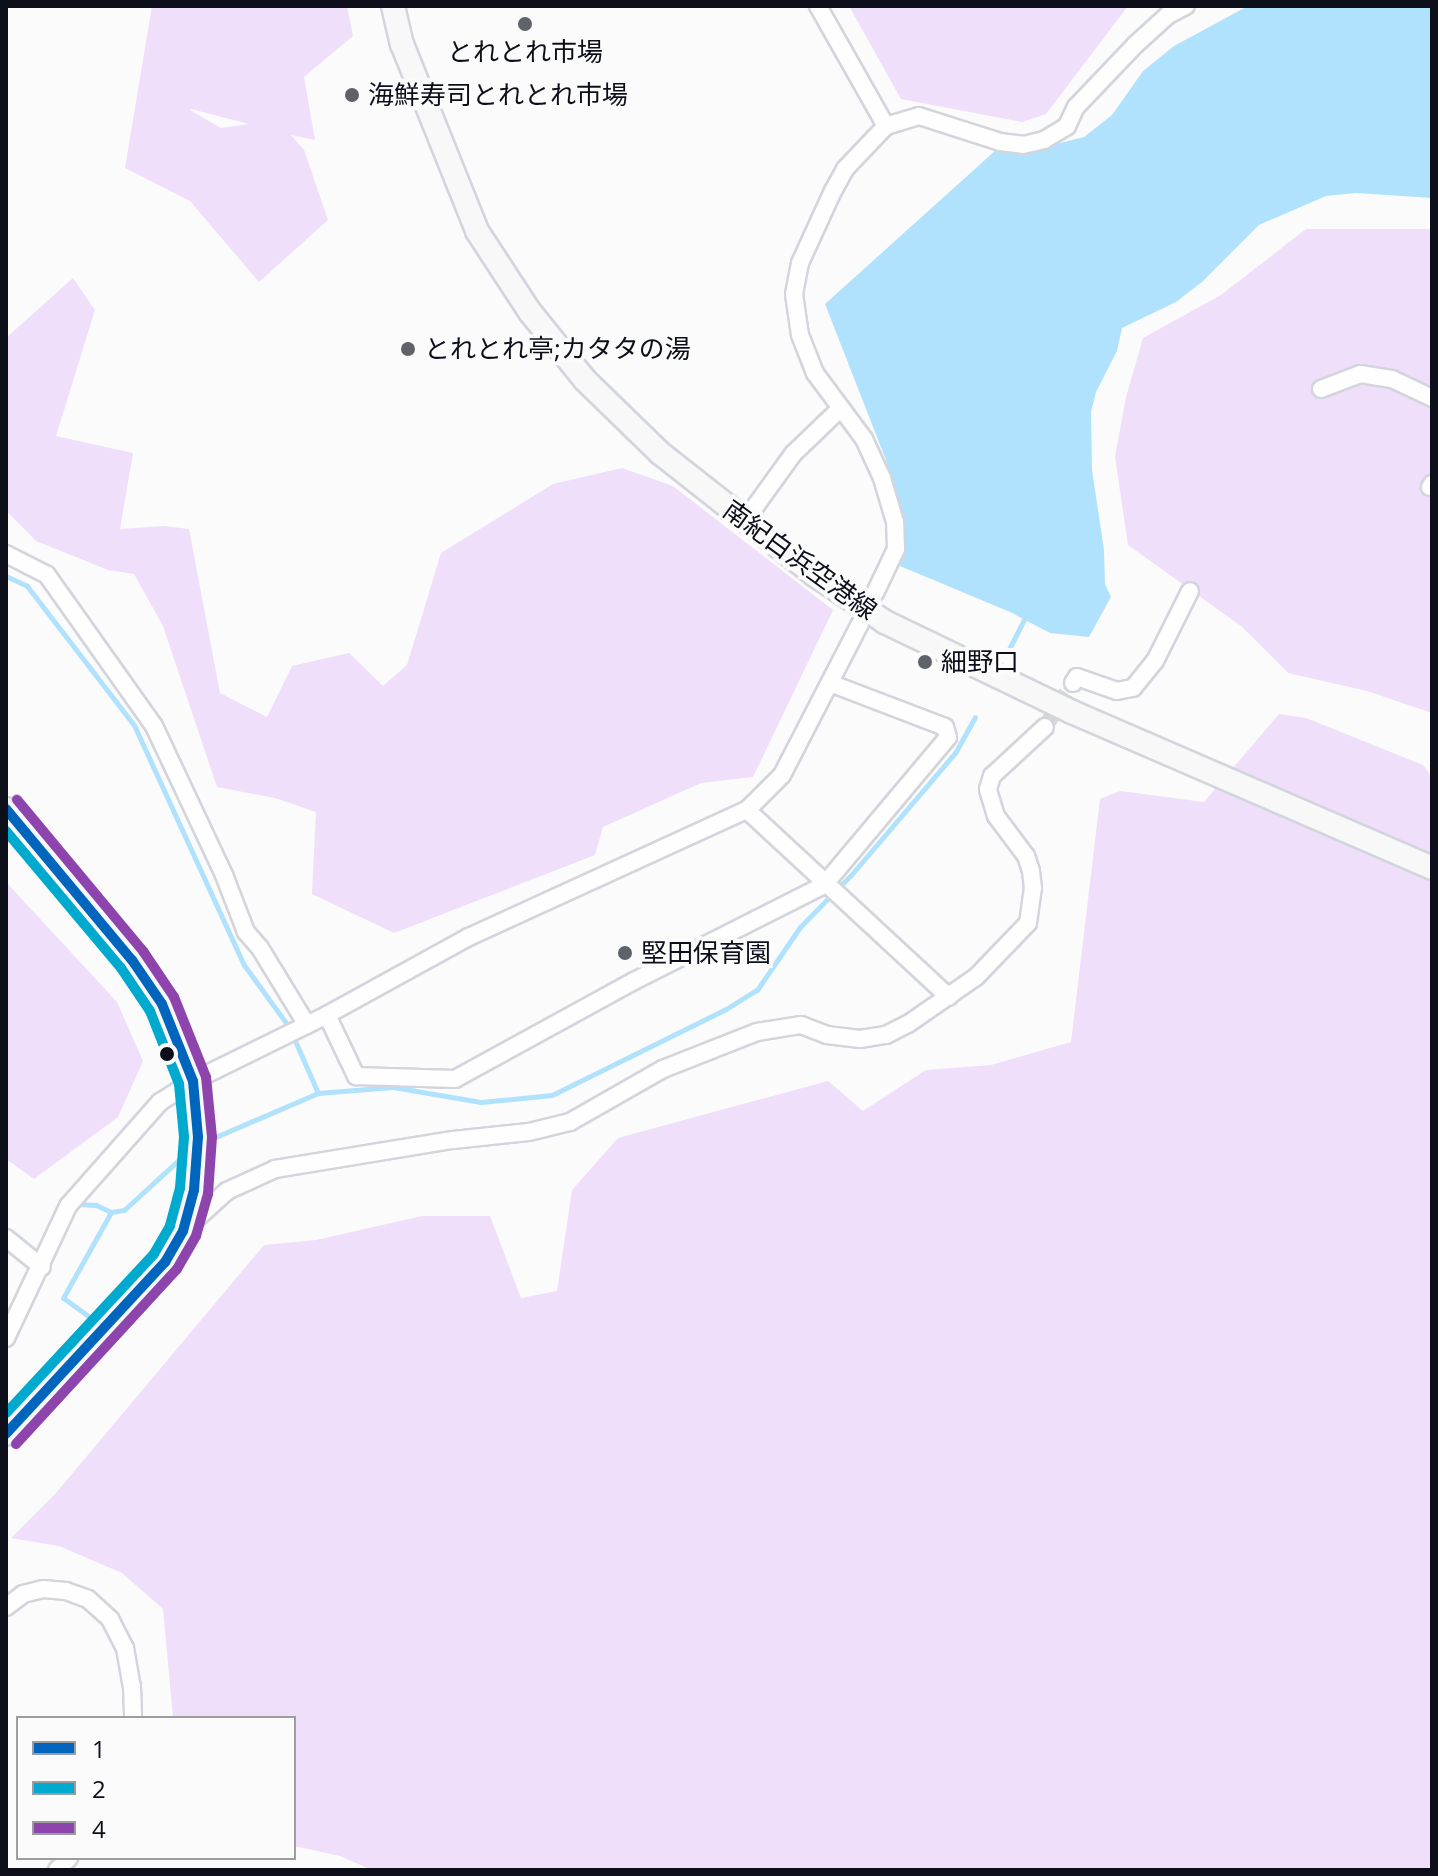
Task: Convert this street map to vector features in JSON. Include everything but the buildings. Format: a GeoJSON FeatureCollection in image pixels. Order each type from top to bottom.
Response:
{"type":"FeatureCollection","features":[{"type":"Feature","properties":{"kind":"main road","name":"南紀白浜空港線"},"geometry":{"type":"LineString","coordinates":[[393,6],[402,44],[477,231],[530,312],[585,380],[660,453],[744,522],[885,622],[959,660],[1432,868]]}},
{"type":"Feature","properties":{"kind":"main road"},"geometry":{"type":"LineString","coordinates":[[6,809],[132,960],[162,1004],[193,1081],[198,1137],[194,1190],[183,1231],[157,1273],[6,1434]]}},
{"type":"Feature","properties":{"kind":"street"},"geometry":{"type":"LineString","coordinates":[[818,6],[886,126]]}},
{"type":"Feature","properties":{"kind":"street"},"geometry":{"type":"LineString","coordinates":[[875,593],[896,549],[895,522],[882,478],[864,439],[815,373],[800,335],[794,294],[800,263],[833,191],[845,169],[886,126],[919,116],[1000,142],[1023,145],[1044,140],[1067,126],[1076,107],[1135,45],[1168,15],[1186,6]]}},
{"type":"Feature","properties":{"kind":"street"},"geometry":{"type":"LineString","coordinates":[[1321,389],[1360,374],[1392,379],[1432,398]]}},
{"type":"Feature","properties":{"kind":"street"},"geometry":{"type":"LineString","coordinates":[[744,522],[793,454],[841,408]]}},
{"type":"Feature","properties":{"kind":"street"},"geometry":{"type":"LineString","coordinates":[[6,554],[47,575],[154,726],[224,875],[246,932],[260,948],[304,1027]]}},
{"type":"Feature","properties":{"kind":"street"},"geometry":{"type":"LineString","coordinates":[[1073,683],[1077,677],[1117,691],[1133,688],[1155,661],[1190,591]]}},
{"type":"Feature","properties":{"kind":"street"},"geometry":{"type":"LineString","coordinates":[[6,1338],[68,1206],[160,1102],[193,1081],[282,1039],[469,937],[747,810],[782,775],[860,624]]}},
{"type":"Feature","properties":{"kind":"street"},"geometry":{"type":"LineString","coordinates":[[327,1015],[356,1076],[455,1079],[634,981],[825,886],[948,737],[945,727],[830,683]]}},
{"type":"Feature","properties":{"kind":"street"},"geometry":{"type":"LineString","coordinates":[[183,1231],[227,1191],[275,1169],[548,1128],[585,1114],[663,1069],[739,1038],[801,1025],[827,1035],[849,1038],[886,1035],[949,997],[1004,951],[1028,923],[1032,904],[1031,871],[1026,856],[996,816],[988,789],[992,776],[1045,727]]}},
{"type":"Feature","properties":{"kind":"street"},"geometry":{"type":"LineString","coordinates":[[747,810],[839,899],[949,997]]}},
{"type":"Feature","properties":{"kind":"street"},"geometry":{"type":"LineString","coordinates":[[6,1238],[42,1267]]}},
{"type":"Feature","properties":{"kind":"street"},"geometry":{"type":"LineString","coordinates":[[6,1607],[23,1594],[43,1589],[66,1591],[88,1599],[110,1619],[125,1648],[132,1686],[133,1716]]}},
{"type":"Feature","properties":{"kind":"shaded area"},"geometry":{"type":"Polygon","coordinates":[[[152,6],[347,6],[353,36],[304,77],[315,140],[291,135],[304,150],[328,220],[259,282],[190,201],[125,168],[152,6]],[[191,109],[221,128],[249,124],[191,109]]]}},
{"type":"Feature","properties":{"kind":"shaded area"},"geometry":{"type":"Polygon","coordinates":[[[849,6],[1128,6],[1046,114],[1022,122],[901,99],[849,6]]]}},
{"type":"Feature","properties":{"kind":"shaded area"},"geometry":{"type":"Polygon","coordinates":[[[1306,229],[1432,229],[1432,713],[1367,691],[1288,673],[1241,626],[1128,545],[1115,457],[1126,397],[1143,338],[1221,295],[1306,229]]]}},
{"type":"Feature","properties":{"kind":"shaded area"},"geometry":{"type":"Polygon","coordinates":[[[73,278],[95,310],[56,436],[133,453],[120,529],[164,526],[189,529],[220,693],[267,717],[292,666],[349,653],[383,686],[407,665],[441,553],[553,484],[622,468],[673,486],[833,610],[753,777],[701,783],[603,827],[595,855],[394,933],[312,894],[316,812],[275,798],[217,787],[163,626],[134,574],[108,570],[36,541],[6,511],[6,338],[73,278]]]}},
{"type":"Feature","properties":{"kind":"shaded area"},"geometry":{"type":"Polygon","coordinates":[[[1279,714],[1306,718],[1423,765],[1432,777],[1432,1870],[372,1870],[340,1856],[296,1846],[296,1716],[173,1716],[163,1609],[122,1573],[59,1546],[11,1538],[56,1493],[264,1245],[316,1240],[422,1216],[490,1216],[521,1298],[557,1291],[572,1190],[618,1138],[828,1081],[863,1111],[926,1070],[991,1065],[1071,1042],[1100,799],[1120,791],[1204,802],[1279,714]]]}},
{"type":"Feature","properties":{"kind":"shaded area"},"geometry":{"type":"Polygon","coordinates":[[[6,882],[117,1002],[143,1061],[118,1117],[34,1179],[6,1159],[6,882]]]}},
{"type":"Feature","properties":{"kind":"water"},"geometry":{"type":"Polygon","coordinates":[[[1248,6],[1432,6],[1432,198],[1356,193],[1326,196],[1259,225],[1202,282],[1176,302],[1122,328],[1117,351],[1096,392],[1091,412],[1092,470],[1104,550],[1105,584],[1111,597],[1089,637],[1050,633],[1010,612],[900,566],[906,547],[886,460],[825,304],[996,150],[1017,154],[1084,137],[1112,115],[1143,71],[1174,46],[1248,6]]]}},
{"type":"Feature","properties":{"kind":"waterway"},"geometry":{"type":"LineString","coordinates":[[6,576],[27,586],[134,725],[244,965],[289,1027],[318,1093],[393,1087],[481,1102],[552,1095],[726,1009],[757,990],[800,927],[851,875],[955,753],[975,717]]}},
{"type":"Feature","properties":{"kind":"waterway"},"geometry":{"type":"LineString","coordinates":[[1008,651],[1024,619]]}},
{"type":"Feature","properties":{"kind":"waterway"},"geometry":{"type":"LineString","coordinates":[[204,1142],[318,1093]]}},
{"type":"Feature","properties":{"kind":"waterway"},"geometry":{"type":"LineString","coordinates":[[79,1204],[96,1205],[111,1212],[124,1210],[192,1148]]}},
{"type":"Feature","properties":{"kind":"waterway"},"geometry":{"type":"LineString","coordinates":[[88,1330],[91,1318],[63,1298],[111,1212]]}},
{"type":"Feature","properties":{"kind":"tunnel"},"geometry":{"type":"LineString","coordinates":[[1045,727],[1073,683]]}},
{"type":"Feature","properties":{"kind":"transit line","name":"4"},"geometry":{"type":"LineString","coordinates":[[16,1444],[177,1269],[196,1236],[208,1194],[212,1137],[206,1077],[174,997],[143,951],[17,800]]}},
{"type":"Feature","properties":{"kind":"transit line","name":"1"},"geometry":{"type":"LineString","coordinates":[[6,809],[132,960],[162,1004],[193,1081],[198,1137],[194,1190],[183,1231],[165,1262],[6,1434]]}},
{"type":"Feature","properties":{"kind":"transit line","name":"2"},"geometry":{"type":"LineString","coordinates":[[6,831],[121,968],[150,1011],[179,1084],[184,1137],[180,1188],[170,1226],[154,1254],[6,1413]]}},
{"type":"Feature","properties":{"kind":"place","name":"とれとれ市場"},"geometry":{"type":"Point","coordinates":[525,24]}},
{"type":"Feature","properties":{"kind":"place","name":"海鮮寿司とれとれ市場"},"geometry":{"type":"Point","coordinates":[352,95]}},
{"type":"Feature","properties":{"kind":"place","name":"とれとれ亭;カタタの湯"},"geometry":{"type":"Point","coordinates":[408,349]}},
{"type":"Feature","properties":{"kind":"place","name":"細野口"},"geometry":{"type":"Point","coordinates":[925,662]}},
{"type":"Feature","properties":{"kind":"place","name":"堅田保育園"},"geometry":{"type":"Point","coordinates":[625,953]}}]}
